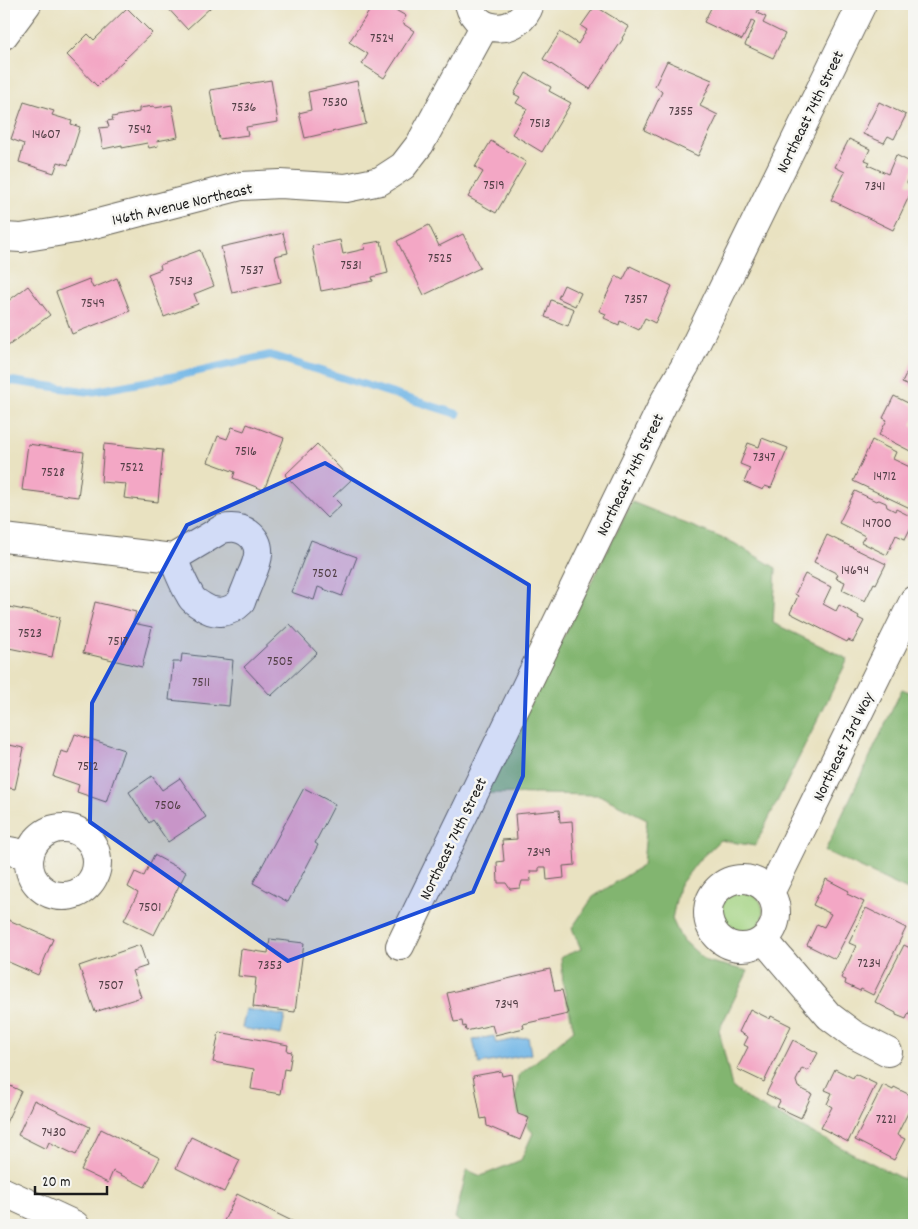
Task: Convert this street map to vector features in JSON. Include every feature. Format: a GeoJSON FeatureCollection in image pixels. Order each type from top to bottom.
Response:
{"type":"FeatureCollection","features":[{"type":"Feature","properties":{"kind":"street"},"geometry":{"type":"LineString","coordinates":[[4,35],[27,4]]}},
{"type":"Feature","properties":{"kind":"street","name":"146th Avenue Northeast"},"geometry":{"type":"LineString","coordinates":[[4,237],[21,238],[75,229],[242,186],[280,184],[346,188],[380,181],[403,166],[420,144],[477,14],[496,28],[506,27],[516,23],[524,16],[530,4]]}},
{"type":"Feature","properties":{"kind":"street","name":"Northeast 74th Street"},"geometry":{"type":"LineString","coordinates":[[400,946],[665,400],[685,366],[862,4]]}},
{"type":"Feature","properties":{"kind":"street"},"geometry":{"type":"LineString","coordinates":[[4,538],[173,558]]}},
{"type":"Feature","properties":{"kind":"street","name":"Northeast 73rd Way"},"geometry":{"type":"LineString","coordinates":[[770,893],[914,600]]}},
{"type":"Feature","properties":{"kind":"street"},"geometry":{"type":"LineString","coordinates":[[4,850],[30,856]]}},
{"type":"Feature","properties":{"kind":"street"},"geometry":{"type":"LineString","coordinates":[[746,878],[758,882],[774,898],[777,909],[776,921],[764,940],[754,946],[743,948],[732,946],[714,934],[707,912],[709,901],[715,891],[724,883],[746,878]]}},
{"type":"Feature","properties":{"kind":"street"},"geometry":{"type":"LineString","coordinates":[[764,940],[830,1016],[852,1034],[888,1052]]}},
{"type":"Feature","properties":{"kind":"street"},"geometry":{"type":"LineString","coordinates":[[4,1192],[75,1225]]}},
{"type":"Feature","properties":{"kind":"highlighted area"},"geometry":{"type":"Polygon","coordinates":[[[325,463],[529,585],[523,776],[473,892],[288,961],[90,822],[92,703],[187,525],[325,463]]]}},
{"type":"Feature","properties":{"kind":"green space"},"geometry":{"type":"Polygon","coordinates":[[[632,502],[734,543],[776,568],[773,623],[848,659],[755,846],[720,840],[699,860],[679,886],[672,919],[681,938],[706,961],[748,971],[719,1030],[732,1087],[750,1101],[903,1179],[914,1157],[914,1225],[463,1225],[455,1218],[467,1170],[481,1176],[521,1160],[533,1133],[514,1110],[518,1076],[574,1030],[563,984],[561,957],[581,949],[572,928],[593,897],[643,865],[647,819],[599,795],[485,793],[632,502]]]}},
{"type":"Feature","properties":{"kind":"green space"},"geometry":{"type":"Polygon","coordinates":[[[902,689],[914,694],[914,893],[825,851],[902,689]]]}},
{"type":"Feature","properties":{"kind":"green space"},"geometry":{"type":"Polygon","coordinates":[[[742,891],[757,897],[763,912],[757,927],[742,933],[727,927],[721,912],[727,897],[742,891]]]}},
{"type":"Feature","properties":{"kind":"water"},"geometry":{"type":"Polygon","coordinates":[[[246,1009],[285,1016],[281,1035],[242,1028],[246,1009]]]}},
{"type":"Feature","properties":{"kind":"water"},"geometry":{"type":"Polygon","coordinates":[[[494,1036],[496,1043],[528,1037],[531,1054],[479,1064],[473,1040],[494,1036]]]}},
{"type":"Feature","properties":{"kind":"building"},"geometry":{"type":"Polygon","coordinates":[[[164,4],[207,4],[211,7],[187,29],[164,4]]]}},
{"type":"Feature","properties":{"kind":"building"},"geometry":{"type":"Polygon","coordinates":[[[374,4],[385,4],[406,16],[402,23],[414,31],[384,78],[362,64],[368,54],[349,42],[374,4]]]}},
{"type":"Feature","properties":{"kind":"building"},"geometry":{"type":"Polygon","coordinates":[[[713,4],[761,4],[757,13],[766,17],[763,23],[785,34],[773,58],[745,45],[755,22],[752,20],[742,40],[704,22],[713,4]]]}},
{"type":"Feature","properties":{"kind":"building"},"geometry":{"type":"Polygon","coordinates":[[[595,6],[629,27],[590,89],[543,59],[560,32],[578,44],[587,30],[581,26],[595,6]]]}},
{"type":"Feature","properties":{"kind":"building"},"geometry":{"type":"Polygon","coordinates":[[[127,8],[152,33],[97,86],[67,55],[88,34],[94,40],[127,8]]]}},
{"type":"Feature","properties":{"kind":"building"},"geometry":{"type":"Polygon","coordinates":[[[667,61],[712,80],[700,106],[718,115],[698,156],[644,130],[662,92],[655,86],[667,61]]]}},
{"type":"Feature","properties":{"kind":"building"},"geometry":{"type":"Polygon","coordinates":[[[526,73],[551,87],[549,91],[571,103],[542,152],[512,134],[527,109],[516,103],[520,97],[514,94],[526,73]]]}},
{"type":"Feature","properties":{"kind":"building"},"geometry":{"type":"Polygon","coordinates":[[[271,80],[278,122],[246,127],[248,135],[219,139],[210,90],[271,80]]]}},
{"type":"Feature","properties":{"kind":"building"},"geometry":{"type":"Polygon","coordinates":[[[357,81],[366,124],[305,138],[299,113],[311,110],[308,92],[357,81]]]}},
{"type":"Feature","properties":{"kind":"building"},"geometry":{"type":"Polygon","coordinates":[[[24,102],[54,111],[52,115],[72,121],[71,124],[80,127],[68,165],[58,162],[54,173],[19,162],[24,144],[11,139],[24,102]]]}},
{"type":"Feature","properties":{"kind":"building"},"geometry":{"type":"Polygon","coordinates":[[[879,102],[906,115],[894,139],[888,136],[884,143],[863,134],[879,102]]]}},
{"type":"Feature","properties":{"kind":"building"},"geometry":{"type":"Polygon","coordinates":[[[172,105],[178,137],[157,141],[158,146],[149,148],[147,143],[122,148],[122,145],[103,149],[99,128],[109,127],[107,121],[113,120],[112,117],[139,112],[139,108],[172,105]]]}},
{"type":"Feature","properties":{"kind":"building"},"geometry":{"type":"Polygon","coordinates":[[[849,139],[870,149],[865,160],[870,162],[868,165],[888,174],[896,155],[914,164],[907,183],[914,186],[893,230],[831,200],[845,172],[835,167],[849,139]]]}},
{"type":"Feature","properties":{"kind":"building"},"geometry":{"type":"Polygon","coordinates":[[[491,141],[526,162],[496,213],[468,197],[483,172],[475,167],[491,141]]]}},
{"type":"Feature","properties":{"kind":"building"},"geometry":{"type":"Polygon","coordinates":[[[429,225],[439,246],[463,234],[480,268],[424,295],[397,241],[429,225]]]}},
{"type":"Feature","properties":{"kind":"building"},"geometry":{"type":"Polygon","coordinates":[[[283,233],[288,253],[275,256],[281,282],[232,293],[221,247],[283,233]]]}},
{"type":"Feature","properties":{"kind":"building"},"geometry":{"type":"Polygon","coordinates":[[[340,240],[343,254],[365,249],[364,244],[381,241],[388,273],[372,277],[373,281],[321,291],[312,246],[340,240]]]}},
{"type":"Feature","properties":{"kind":"building"},"geometry":{"type":"Polygon","coordinates":[[[200,250],[214,286],[194,294],[198,304],[164,317],[148,274],[161,269],[160,265],[200,250]]]}},
{"type":"Feature","properties":{"kind":"building"},"geometry":{"type":"Polygon","coordinates":[[[630,266],[672,286],[655,323],[645,318],[639,330],[620,321],[619,325],[604,318],[606,314],[599,311],[616,276],[623,280],[630,266]]]}},
{"type":"Feature","properties":{"kind":"building"},"geometry":{"type":"Polygon","coordinates":[[[117,278],[130,311],[72,334],[56,292],[89,279],[93,288],[117,278]]]}},
{"type":"Feature","properties":{"kind":"building"},"geometry":{"type":"Polygon","coordinates":[[[564,285],[581,293],[575,306],[558,298],[564,285]]]}},
{"type":"Feature","properties":{"kind":"building"},"geometry":{"type":"Polygon","coordinates":[[[28,286],[50,315],[4,349],[4,304],[28,286]]]}},
{"type":"Feature","properties":{"kind":"building"},"geometry":{"type":"Polygon","coordinates":[[[551,300],[574,309],[568,326],[545,317],[551,300]]]}},
{"type":"Feature","properties":{"kind":"building"},"geometry":{"type":"Polygon","coordinates":[[[914,358],[914,388],[902,383],[914,358]]]}},
{"type":"Feature","properties":{"kind":"building"},"geometry":{"type":"Polygon","coordinates":[[[894,396],[914,406],[914,419],[911,425],[914,427],[914,453],[879,435],[887,420],[883,418],[894,396]]]}},
{"type":"Feature","properties":{"kind":"building"},"geometry":{"type":"Polygon","coordinates":[[[247,424],[284,438],[264,490],[233,478],[235,472],[208,462],[218,436],[227,439],[232,427],[244,431],[247,424]]]}},
{"type":"Feature","properties":{"kind":"building"},"geometry":{"type":"Polygon","coordinates":[[[762,438],[788,448],[771,488],[765,486],[763,490],[744,482],[750,468],[740,464],[748,443],[759,447],[762,438]]]}},
{"type":"Feature","properties":{"kind":"building"},"geometry":{"type":"Polygon","coordinates":[[[872,440],[896,452],[893,459],[914,469],[914,499],[910,508],[853,481],[872,440]]]}},
{"type":"Feature","properties":{"kind":"building"},"geometry":{"type":"Polygon","coordinates":[[[28,444],[84,452],[78,497],[22,490],[28,444]]]}},
{"type":"Feature","properties":{"kind":"building"},"geometry":{"type":"Polygon","coordinates":[[[104,444],[163,450],[158,502],[124,498],[126,484],[101,482],[104,444]]]}},
{"type":"Feature","properties":{"kind":"building"},"geometry":{"type":"Polygon","coordinates":[[[317,444],[351,480],[333,497],[341,505],[327,518],[285,475],[317,444]]]}},
{"type":"Feature","properties":{"kind":"building"},"geometry":{"type":"Polygon","coordinates":[[[855,491],[876,501],[879,500],[886,503],[887,507],[895,511],[896,509],[914,518],[905,539],[896,535],[887,555],[861,542],[865,536],[839,523],[855,491]]]}},
{"type":"Feature","properties":{"kind":"building"},"geometry":{"type":"Polygon","coordinates":[[[827,535],[886,564],[865,601],[842,590],[845,582],[836,578],[838,574],[814,562],[827,535]]]}},
{"type":"Feature","properties":{"kind":"building"},"geometry":{"type":"Polygon","coordinates":[[[311,540],[357,557],[342,596],[318,587],[314,600],[291,592],[311,540]]]}},
{"type":"Feature","properties":{"kind":"building"},"geometry":{"type":"Polygon","coordinates":[[[805,574],[831,587],[823,604],[836,611],[839,605],[859,616],[858,618],[864,621],[853,642],[848,640],[847,642],[790,613],[798,596],[795,594],[805,574]]]}},
{"type":"Feature","properties":{"kind":"building"},"geometry":{"type":"Polygon","coordinates":[[[95,602],[136,612],[133,623],[152,627],[142,667],[83,653],[95,602]]]}},
{"type":"Feature","properties":{"kind":"building"},"geometry":{"type":"Polygon","coordinates":[[[4,606],[60,617],[52,657],[4,647],[4,606]]]}},
{"type":"Feature","properties":{"kind":"building"},"geometry":{"type":"Polygon","coordinates":[[[290,624],[317,653],[271,696],[244,667],[290,624]]]}},
{"type":"Feature","properties":{"kind":"building"},"geometry":{"type":"Polygon","coordinates":[[[182,654],[233,660],[229,706],[169,700],[173,662],[181,662],[182,654]]]}},
{"type":"Feature","properties":{"kind":"building"},"geometry":{"type":"Polygon","coordinates":[[[75,734],[124,750],[106,802],[77,792],[79,785],[53,776],[61,751],[68,753],[75,734]]]}},
{"type":"Feature","properties":{"kind":"building"},"geometry":{"type":"Polygon","coordinates":[[[4,744],[24,748],[15,789],[4,787],[4,744]]]}},
{"type":"Feature","properties":{"kind":"building"},"geometry":{"type":"Polygon","coordinates":[[[152,776],[162,790],[180,778],[206,817],[168,842],[153,820],[149,823],[129,792],[152,776]]]}},
{"type":"Feature","properties":{"kind":"building"},"geometry":{"type":"Polygon","coordinates":[[[304,788],[335,804],[315,843],[318,845],[288,902],[253,883],[304,788]]]}},
{"type":"Feature","properties":{"kind":"building"},"geometry":{"type":"Polygon","coordinates":[[[559,810],[560,822],[572,821],[575,865],[563,866],[564,878],[547,880],[546,867],[539,867],[539,871],[530,871],[531,881],[522,881],[520,888],[510,889],[506,883],[498,883],[497,862],[504,861],[502,840],[517,839],[515,814],[559,810]]]}},
{"type":"Feature","properties":{"kind":"building"},"geometry":{"type":"Polygon","coordinates":[[[154,855],[186,872],[154,935],[124,920],[138,893],[128,887],[135,872],[144,876],[154,855]]]}},
{"type":"Feature","properties":{"kind":"building"},"geometry":{"type":"Polygon","coordinates":[[[826,879],[849,891],[847,894],[864,902],[835,959],[807,945],[817,924],[824,927],[831,914],[813,905],[826,879]]]}},
{"type":"Feature","properties":{"kind":"building"},"geometry":{"type":"Polygon","coordinates":[[[866,908],[906,928],[873,995],[845,984],[846,980],[841,978],[856,946],[849,943],[866,908]]]}},
{"type":"Feature","properties":{"kind":"building"},"geometry":{"type":"Polygon","coordinates":[[[4,918],[53,939],[38,975],[4,960],[4,918]]]}},
{"type":"Feature","properties":{"kind":"building"},"geometry":{"type":"Polygon","coordinates":[[[270,939],[304,943],[295,1012],[253,1007],[256,978],[238,976],[241,949],[268,953],[270,939]]]}},
{"type":"Feature","properties":{"kind":"building"},"geometry":{"type":"Polygon","coordinates":[[[140,945],[147,966],[132,971],[141,997],[95,1012],[79,966],[140,945]]]}},
{"type":"Feature","properties":{"kind":"building"},"geometry":{"type":"Polygon","coordinates":[[[904,945],[914,950],[914,1002],[906,1019],[875,1002],[904,945]]]}},
{"type":"Feature","properties":{"kind":"building"},"geometry":{"type":"Polygon","coordinates":[[[550,969],[555,991],[562,990],[568,1014],[523,1024],[524,1028],[495,1035],[492,1025],[466,1031],[462,1021],[454,1022],[447,993],[550,969]]]}},
{"type":"Feature","properties":{"kind":"building"},"geometry":{"type":"Polygon","coordinates":[[[750,1009],[770,1019],[771,1016],[791,1026],[764,1082],[737,1069],[748,1047],[744,1045],[748,1037],[739,1032],[750,1009]]]}},
{"type":"Feature","properties":{"kind":"building"},"geometry":{"type":"Polygon","coordinates":[[[219,1032],[288,1045],[287,1051],[292,1052],[289,1070],[284,1069],[280,1094],[251,1089],[254,1069],[213,1062],[219,1032]]]}},
{"type":"Feature","properties":{"kind":"building"},"geometry":{"type":"Polygon","coordinates":[[[793,1040],[818,1053],[808,1071],[802,1068],[796,1081],[798,1087],[812,1094],[801,1118],[777,1107],[780,1101],[766,1094],[793,1040]]]}},
{"type":"Feature","properties":{"kind":"building"},"geometry":{"type":"Polygon","coordinates":[[[835,1069],[853,1078],[855,1074],[876,1084],[848,1142],[821,1128],[832,1107],[827,1104],[832,1093],[825,1090],[835,1069]]]}},
{"type":"Feature","properties":{"kind":"building"},"geometry":{"type":"Polygon","coordinates":[[[501,1071],[502,1076],[511,1074],[518,1114],[529,1118],[520,1140],[487,1126],[486,1118],[481,1119],[473,1076],[501,1071]]]}},
{"type":"Feature","properties":{"kind":"building"},"geometry":{"type":"Polygon","coordinates":[[[4,1083],[21,1091],[4,1127],[4,1083]]]}},
{"type":"Feature","properties":{"kind":"building"},"geometry":{"type":"Polygon","coordinates":[[[883,1085],[893,1090],[894,1087],[910,1095],[908,1098],[914,1101],[897,1135],[905,1139],[894,1160],[855,1140],[883,1085]]]}},
{"type":"Feature","properties":{"kind":"building"},"geometry":{"type":"Polygon","coordinates":[[[34,1100],[90,1127],[76,1155],[49,1142],[46,1149],[18,1135],[34,1100]]]}},
{"type":"Feature","properties":{"kind":"building"},"geometry":{"type":"Polygon","coordinates":[[[101,1129],[160,1158],[145,1187],[113,1171],[108,1183],[81,1170],[101,1129]]]}},
{"type":"Feature","properties":{"kind":"building"},"geometry":{"type":"Polygon","coordinates":[[[191,1137],[240,1160],[224,1192],[176,1168],[191,1137]]]}},
{"type":"Feature","properties":{"kind":"building"},"geometry":{"type":"Polygon","coordinates":[[[237,1194],[296,1223],[295,1225],[222,1225],[237,1194]]]}},
{"type":"Feature","properties":{"kind":"waterway"},"geometry":{"type":"LineString","coordinates":[[4,380],[91,392],[176,376],[270,355],[457,414]]}}]}
